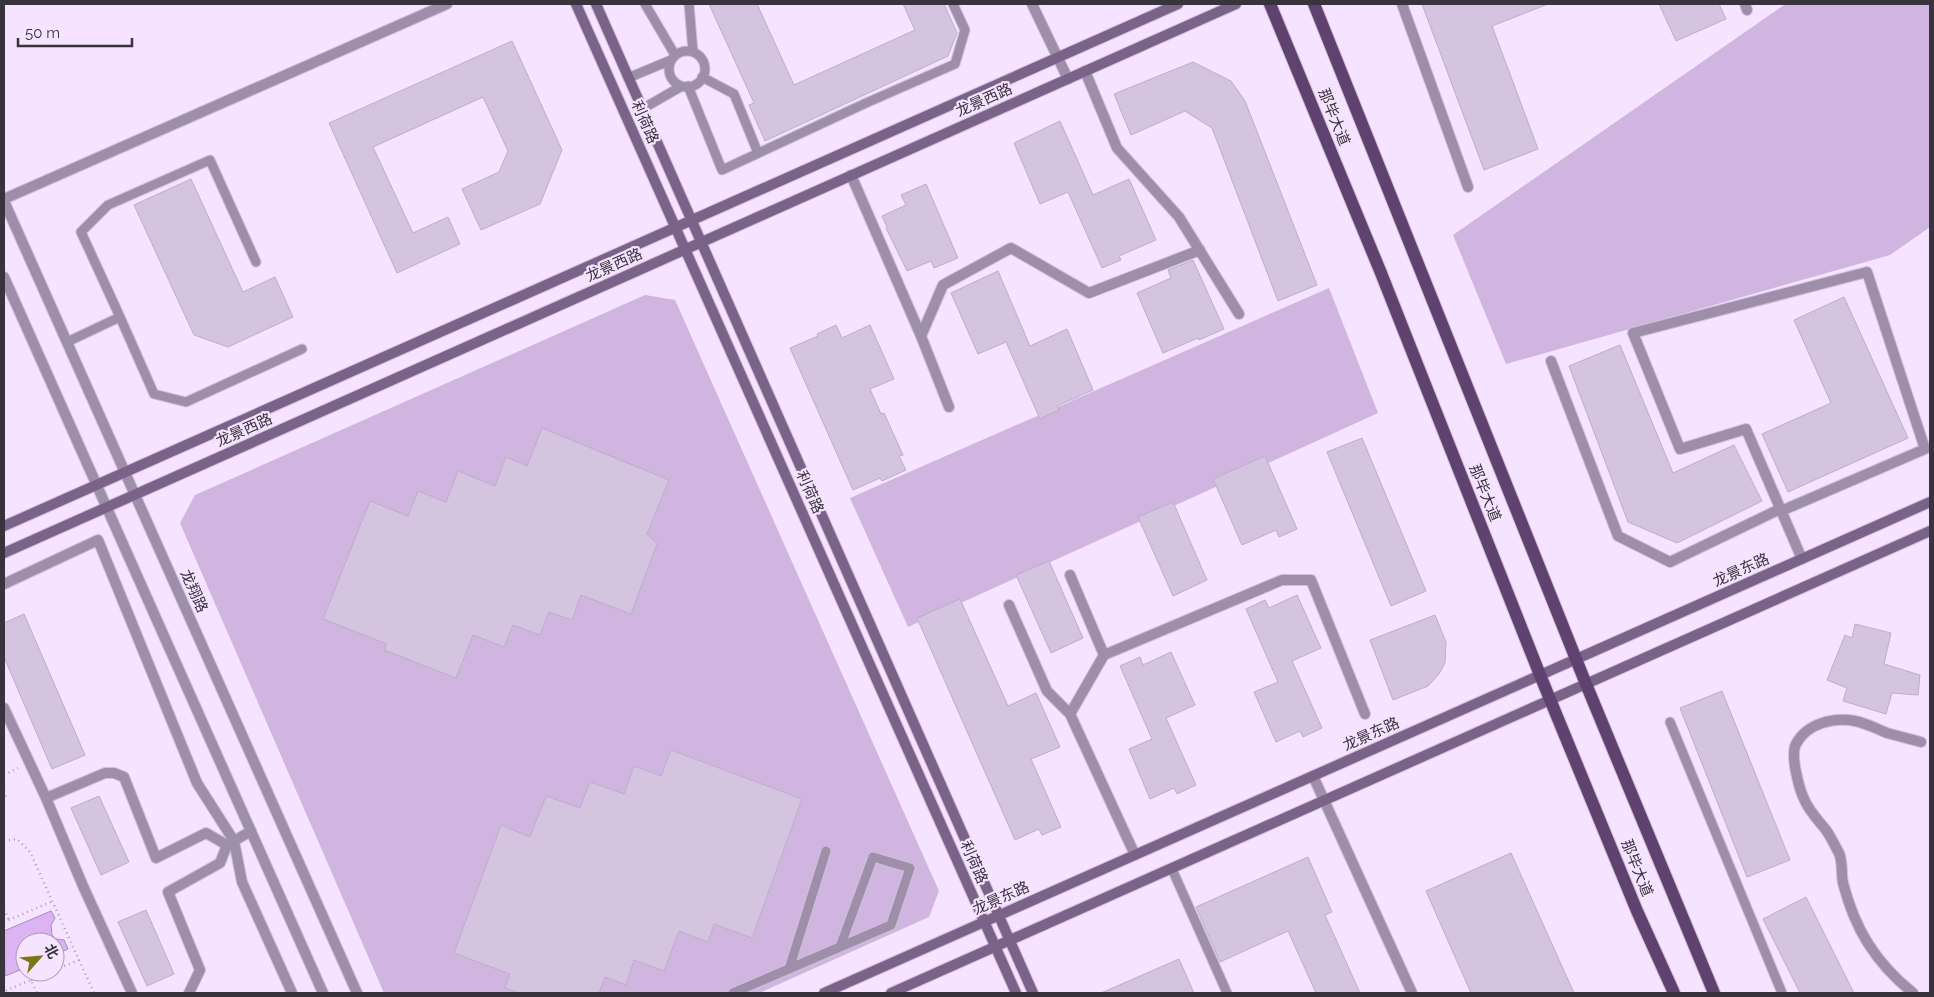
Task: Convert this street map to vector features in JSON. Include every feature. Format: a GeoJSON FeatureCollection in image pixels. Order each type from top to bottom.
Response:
{"type":"FeatureCollection","features":[{"type":"Feature","properties":{"kind":"main road","name":"利荷路"},"geometry":{"type":"LineString","coordinates":[[576,4],[1016,993]]}},
{"type":"Feature","properties":{"kind":"main road","name":"利荷路"},"geometry":{"type":"LineString","coordinates":[[596,4],[1033,993]]}},
{"type":"Feature","properties":{"kind":"main road","name":"龙景西路"},"geometry":{"type":"LineString","coordinates":[[4,526],[1178,4]]}},
{"type":"Feature","properties":{"kind":"main road","name":"龙景西路"},"geometry":{"type":"LineString","coordinates":[[4,553],[1236,4]]}},
{"type":"Feature","properties":{"kind":"main road","name":"那毕大道"},"geometry":{"type":"LineString","coordinates":[[1270,4],[1380,273],[1540,675],[1637,911],[1674,993]]}},
{"type":"Feature","properties":{"kind":"main road","name":"那毕大道"},"geometry":{"type":"LineString","coordinates":[[1314,4],[1586,684],[1714,993]]}},
{"type":"Feature","properties":{"kind":"main road","name":"龙景东路"},"geometry":{"type":"LineString","coordinates":[[824,993],[1930,502]]}},
{"type":"Feature","properties":{"kind":"main road"},"geometry":{"type":"LineString","coordinates":[[891,993],[1930,531]]}},
{"type":"Feature","properties":{"kind":"street"},"geometry":{"type":"LineString","coordinates":[[4,200],[447,4]]}},
{"type":"Feature","properties":{"kind":"street"},"geometry":{"type":"LineString","coordinates":[[1032,4],[1068,79]]}},
{"type":"Feature","properties":{"kind":"street"},"geometry":{"type":"LineString","coordinates":[[1402,4],[1468,187]]}},
{"type":"Feature","properties":{"kind":"street"},"geometry":{"type":"LineString","coordinates":[[1085,71],[1117,148],[1179,217],[1239,314]]}},
{"type":"Feature","properties":{"kind":"street"},"geometry":{"type":"LineString","coordinates":[[851,175],[921,336],[949,407]]}},
{"type":"Feature","properties":{"kind":"street","name":"龙翔路"},"geometry":{"type":"LineString","coordinates":[[4,200],[357,993]]}},
{"type":"Feature","properties":{"kind":"street"},"geometry":{"type":"LineString","coordinates":[[921,336],[943,285],[1011,248],[1089,292],[1200,250]]}},
{"type":"Feature","properties":{"kind":"street"},"geometry":{"type":"LineString","coordinates":[[1551,361],[1618,536],[1670,562],[1781,510],[1925,448],[1867,272],[1633,333],[1680,450],[1746,429],[1781,510],[1802,559]]}},
{"type":"Feature","properties":{"kind":"street"},"geometry":{"type":"LineString","coordinates":[[4,277],[323,993]]}},
{"type":"Feature","properties":{"kind":"street"},"geometry":{"type":"LineString","coordinates":[[4,584],[98,540],[197,783],[231,843],[242,882],[292,993]]}},
{"type":"Feature","properties":{"kind":"street"},"geometry":{"type":"LineString","coordinates":[[1070,575],[1104,655]]}},
{"type":"Feature","properties":{"kind":"street"},"geometry":{"type":"LineString","coordinates":[[1070,714],[1104,655],[1282,580],[1311,580],[1366,714]]}},
{"type":"Feature","properties":{"kind":"street"},"geometry":{"type":"LineString","coordinates":[[1009,605],[1046,691],[1070,714],[1134,855]]}},
{"type":"Feature","properties":{"kind":"street"},"geometry":{"type":"LineString","coordinates":[[4,708],[132,993]]}},
{"type":"Feature","properties":{"kind":"street"},"geometry":{"type":"LineString","coordinates":[[1913,993],[1896,980],[1876,956],[1857,925],[1843,882],[1840,856],[1828,832],[1814,816],[1804,800],[1797,776],[1794,751],[1796,744],[1807,729],[1830,720],[1856,721],[1920,742]]}},
{"type":"Feature","properties":{"kind":"street"},"geometry":{"type":"LineString","coordinates":[[46,798],[105,774],[114,773],[124,777],[156,858],[206,833],[231,843]]}},
{"type":"Feature","properties":{"kind":"street"},"geometry":{"type":"LineString","coordinates":[[1313,776],[1412,993]]}},
{"type":"Feature","properties":{"kind":"street"},"geometry":{"type":"LineString","coordinates":[[189,993],[200,970],[168,892],[220,863],[231,843],[250,831]]}},
{"type":"Feature","properties":{"kind":"lane"},"geometry":{"type":"LineString","coordinates":[[645,4],[673,58],[669,72],[672,78],[685,86],[722,170],[955,64],[965,30],[953,4]]}},
{"type":"Feature","properties":{"kind":"lane"},"geometry":{"type":"LineString","coordinates":[[689,4],[693,52]]}},
{"type":"Feature","properties":{"kind":"lane"},"geometry":{"type":"LineString","coordinates":[[628,78],[687,51],[693,52],[702,61],[704,66],[702,77],[698,82],[685,86],[642,109]]}},
{"type":"Feature","properties":{"kind":"lane"},"geometry":{"type":"LineString","coordinates":[[702,77],[734,94],[758,154]]}},
{"type":"Feature","properties":{"kind":"lane"},"geometry":{"type":"LineString","coordinates":[[256,262],[210,160],[108,205],[81,232],[154,394],[186,402],[302,349]]}},
{"type":"Feature","properties":{"kind":"lane"},"geometry":{"type":"LineString","coordinates":[[67,342],[120,317]]}},
{"type":"Feature","properties":{"kind":"lane"},"geometry":{"type":"LineString","coordinates":[[1670,722],[1782,993]]}},
{"type":"Feature","properties":{"kind":"lane"},"geometry":{"type":"LineString","coordinates":[[789,969],[826,851]]}},
{"type":"Feature","properties":{"kind":"lane"},"geometry":{"type":"LineString","coordinates":[[733,993],[840,947],[890,925],[910,868],[873,857],[840,947]]}},
{"type":"Feature","properties":{"kind":"lane"},"geometry":{"type":"LineString","coordinates":[[1172,868],[1227,993]]}},
{"type":"Feature","properties":{"kind":"path"},"geometry":{"type":"LineString","coordinates":[[4,775],[30,764]]}},
{"type":"Feature","properties":{"kind":"path"},"geometry":{"type":"LineString","coordinates":[[4,791],[6,797],[4,798]]}},
{"type":"Feature","properties":{"kind":"path"},"geometry":{"type":"LineString","coordinates":[[4,841],[17,839],[30,852],[94,993]]}},
{"type":"Feature","properties":{"kind":"path"},"geometry":{"type":"LineString","coordinates":[[4,922],[53,901]]}},
{"type":"Feature","properties":{"kind":"path"},"geometry":{"type":"LineString","coordinates":[[4,909],[9,920]]}},
{"type":"Feature","properties":{"kind":"path"},"geometry":{"type":"LineString","coordinates":[[65,966],[79,960]]}},
{"type":"Feature","properties":{"kind":"path"},"geometry":{"type":"LineString","coordinates":[[4,987],[5,991],[26,982]]}},
{"type":"Feature","properties":{"kind":"shaded area"},"geometry":{"type":"Polygon","coordinates":[[[1788,4],[1930,4],[1930,227],[1890,255],[1506,364],[1453,235],[1788,4]]]}},
{"type":"Feature","properties":{"kind":"shaded area"},"geometry":{"type":"Polygon","coordinates":[[[1329,288],[1378,413],[908,627],[850,498],[1329,288]]]}},
{"type":"Feature","properties":{"kind":"shaded area"},"geometry":{"type":"Polygon","coordinates":[[[645,295],[675,300],[939,891],[929,917],[759,993],[384,993],[180,523],[195,495],[645,295]]]}},
{"type":"Feature","properties":{"kind":"shaded area"},"geometry":{"type":"Polygon","coordinates":[[[51,911],[55,918],[51,925],[52,932],[15,932],[15,972],[5,976],[4,931],[51,911]]]}},
{"type":"Feature","properties":{"kind":"building"},"geometry":{"type":"Polygon","coordinates":[[[709,4],[757,4],[794,85],[915,30],[903,4],[944,4],[957,33],[948,56],[765,141],[749,105],[754,103],[709,4]]]}},
{"type":"Feature","properties":{"kind":"building"},"geometry":{"type":"Polygon","coordinates":[[[1422,4],[1548,4],[1492,26],[1538,149],[1484,170],[1422,4]]]}},
{"type":"Feature","properties":{"kind":"building"},"geometry":{"type":"Polygon","coordinates":[[[1659,4],[1719,4],[1726,19],[1676,41],[1659,4]]]}},
{"type":"Feature","properties":{"kind":"building"},"geometry":{"type":"Polygon","coordinates":[[[512,41],[562,150],[540,204],[481,230],[462,189],[499,172],[508,151],[483,97],[373,147],[413,233],[448,217],[460,244],[397,273],[329,123],[512,41]]]}},
{"type":"Feature","properties":{"kind":"building"},"geometry":{"type":"Polygon","coordinates":[[[1193,62],[1231,81],[1245,101],[1317,285],[1278,301],[1212,128],[1185,111],[1131,135],[1114,94],[1193,62]]]}},
{"type":"Feature","properties":{"kind":"building"},"geometry":{"type":"Polygon","coordinates":[[[1060,121],[1093,195],[1129,179],[1156,240],[1119,256],[1121,260],[1102,268],[1068,192],[1040,204],[1014,143],[1060,121]]]}},
{"type":"Feature","properties":{"kind":"building"},"geometry":{"type":"Polygon","coordinates":[[[191,179],[243,292],[275,277],[293,317],[228,347],[194,335],[134,205],[191,179]]]}},
{"type":"Feature","properties":{"kind":"building"},"geometry":{"type":"Polygon","coordinates":[[[926,184],[958,258],[934,268],[931,261],[907,271],[882,216],[906,205],[901,195],[926,184]]]}},
{"type":"Feature","properties":{"kind":"building"},"geometry":{"type":"Polygon","coordinates":[[[1193,260],[1224,329],[1163,353],[1137,293],[1171,278],[1168,270],[1193,260]]]}},
{"type":"Feature","properties":{"kind":"building"},"geometry":{"type":"Polygon","coordinates":[[[998,271],[1030,346],[1067,329],[1093,390],[1057,406],[1059,410],[1040,419],[1006,342],[978,354],[951,293],[998,271]]]}},
{"type":"Feature","properties":{"kind":"building"},"geometry":{"type":"Polygon","coordinates":[[[1844,297],[1908,438],[1788,492],[1762,434],[1831,403],[1794,320],[1844,297]]]}},
{"type":"Feature","properties":{"kind":"building"},"geometry":{"type":"Polygon","coordinates":[[[836,325],[842,338],[870,325],[894,379],[870,389],[881,414],[884,413],[903,455],[899,456],[906,470],[882,481],[880,478],[853,490],[790,348],[818,336],[817,334],[836,325]]]}},
{"type":"Feature","properties":{"kind":"building"},"geometry":{"type":"Polygon","coordinates":[[[1620,345],[1673,473],[1734,445],[1762,501],[1677,543],[1628,522],[1569,366],[1620,345]]]}},
{"type":"Feature","properties":{"kind":"building"},"geometry":{"type":"Polygon","coordinates":[[[542,428],[669,480],[647,534],[657,544],[631,614],[581,595],[572,620],[549,612],[540,635],[513,625],[504,647],[473,635],[456,678],[384,650],[387,644],[323,619],[370,501],[408,516],[418,491],[446,502],[458,471],[495,486],[506,457],[527,466],[542,428]]]}},
{"type":"Feature","properties":{"kind":"building"},"geometry":{"type":"Polygon","coordinates":[[[1362,438],[1426,591],[1391,606],[1327,452],[1362,438]]]}},
{"type":"Feature","properties":{"kind":"building"},"geometry":{"type":"Polygon","coordinates":[[[1265,456],[1297,529],[1279,537],[1276,530],[1242,545],[1213,479],[1265,456]]]}},
{"type":"Feature","properties":{"kind":"building"},"geometry":{"type":"Polygon","coordinates":[[[1173,502],[1207,580],[1173,596],[1138,517],[1173,502]]]}},
{"type":"Feature","properties":{"kind":"building"},"geometry":{"type":"Polygon","coordinates":[[[1049,561],[1083,638],[1051,653],[1016,575],[1049,561]]]}},
{"type":"Feature","properties":{"kind":"building"},"geometry":{"type":"Polygon","coordinates":[[[1297,595],[1321,648],[1292,661],[1322,728],[1303,737],[1300,731],[1276,742],[1254,692],[1278,682],[1246,609],[1265,600],[1269,608],[1297,595]]]}},
{"type":"Feature","properties":{"kind":"building"},"geometry":{"type":"Polygon","coordinates":[[[960,599],[1008,706],[1036,693],[1060,747],[1031,759],[1061,827],[1042,835],[1039,829],[1015,840],[917,618],[960,599]]]}},
{"type":"Feature","properties":{"kind":"building"},"geometry":{"type":"Polygon","coordinates":[[[24,614],[85,755],[52,769],[4,657],[4,623],[24,614]]]}},
{"type":"Feature","properties":{"kind":"building"},"geometry":{"type":"Polygon","coordinates":[[[1435,615],[1446,642],[1445,663],[1439,674],[1428,686],[1393,700],[1370,640],[1435,615]]]}},
{"type":"Feature","properties":{"kind":"building"},"geometry":{"type":"Polygon","coordinates":[[[1855,624],[1891,633],[1884,664],[1920,675],[1918,695],[1892,693],[1886,714],[1843,701],[1847,688],[1827,680],[1845,635],[1852,638],[1855,624]]]}},
{"type":"Feature","properties":{"kind":"building"},"geometry":{"type":"Polygon","coordinates":[[[1171,652],[1195,705],[1166,718],[1196,785],[1177,794],[1174,788],[1150,799],[1129,749],[1152,739],[1120,666],[1140,657],[1143,665],[1171,652]]]}},
{"type":"Feature","properties":{"kind":"building"},"geometry":{"type":"Polygon","coordinates":[[[1722,691],[1790,860],[1747,877],[1680,708],[1722,691]]]}},
{"type":"Feature","properties":{"kind":"building"},"geometry":{"type":"Polygon","coordinates":[[[671,750],[802,799],[752,938],[714,924],[708,942],[679,931],[664,971],[634,960],[626,985],[605,977],[599,993],[519,993],[505,988],[510,974],[454,953],[501,825],[530,837],[546,796],[580,808],[590,782],[624,794],[634,766],[661,776],[671,750]]]}},
{"type":"Feature","properties":{"kind":"building"},"geometry":{"type":"Polygon","coordinates":[[[99,796],[129,862],[101,875],[71,808],[99,796]]]}},
{"type":"Feature","properties":{"kind":"building"},"geometry":{"type":"Polygon","coordinates":[[[1511,853],[1574,993],[1471,993],[1426,891],[1511,853]]]}},
{"type":"Feature","properties":{"kind":"building"},"geometry":{"type":"Polygon","coordinates":[[[1308,857],[1332,912],[1325,915],[1360,993],[1316,993],[1288,931],[1220,962],[1196,907],[1308,857]]]}},
{"type":"Feature","properties":{"kind":"building"},"geometry":{"type":"Polygon","coordinates":[[[1806,897],[1854,993],[1800,993],[1763,919],[1806,897]]]}},
{"type":"Feature","properties":{"kind":"building"},"geometry":{"type":"Polygon","coordinates":[[[146,910],[174,974],[147,986],[118,922],[146,910]]]}},
{"type":"Feature","properties":{"kind":"building"},"geometry":{"type":"Polygon","coordinates":[[[1179,959],[1194,993],[1101,993],[1179,959]]]}}]}
